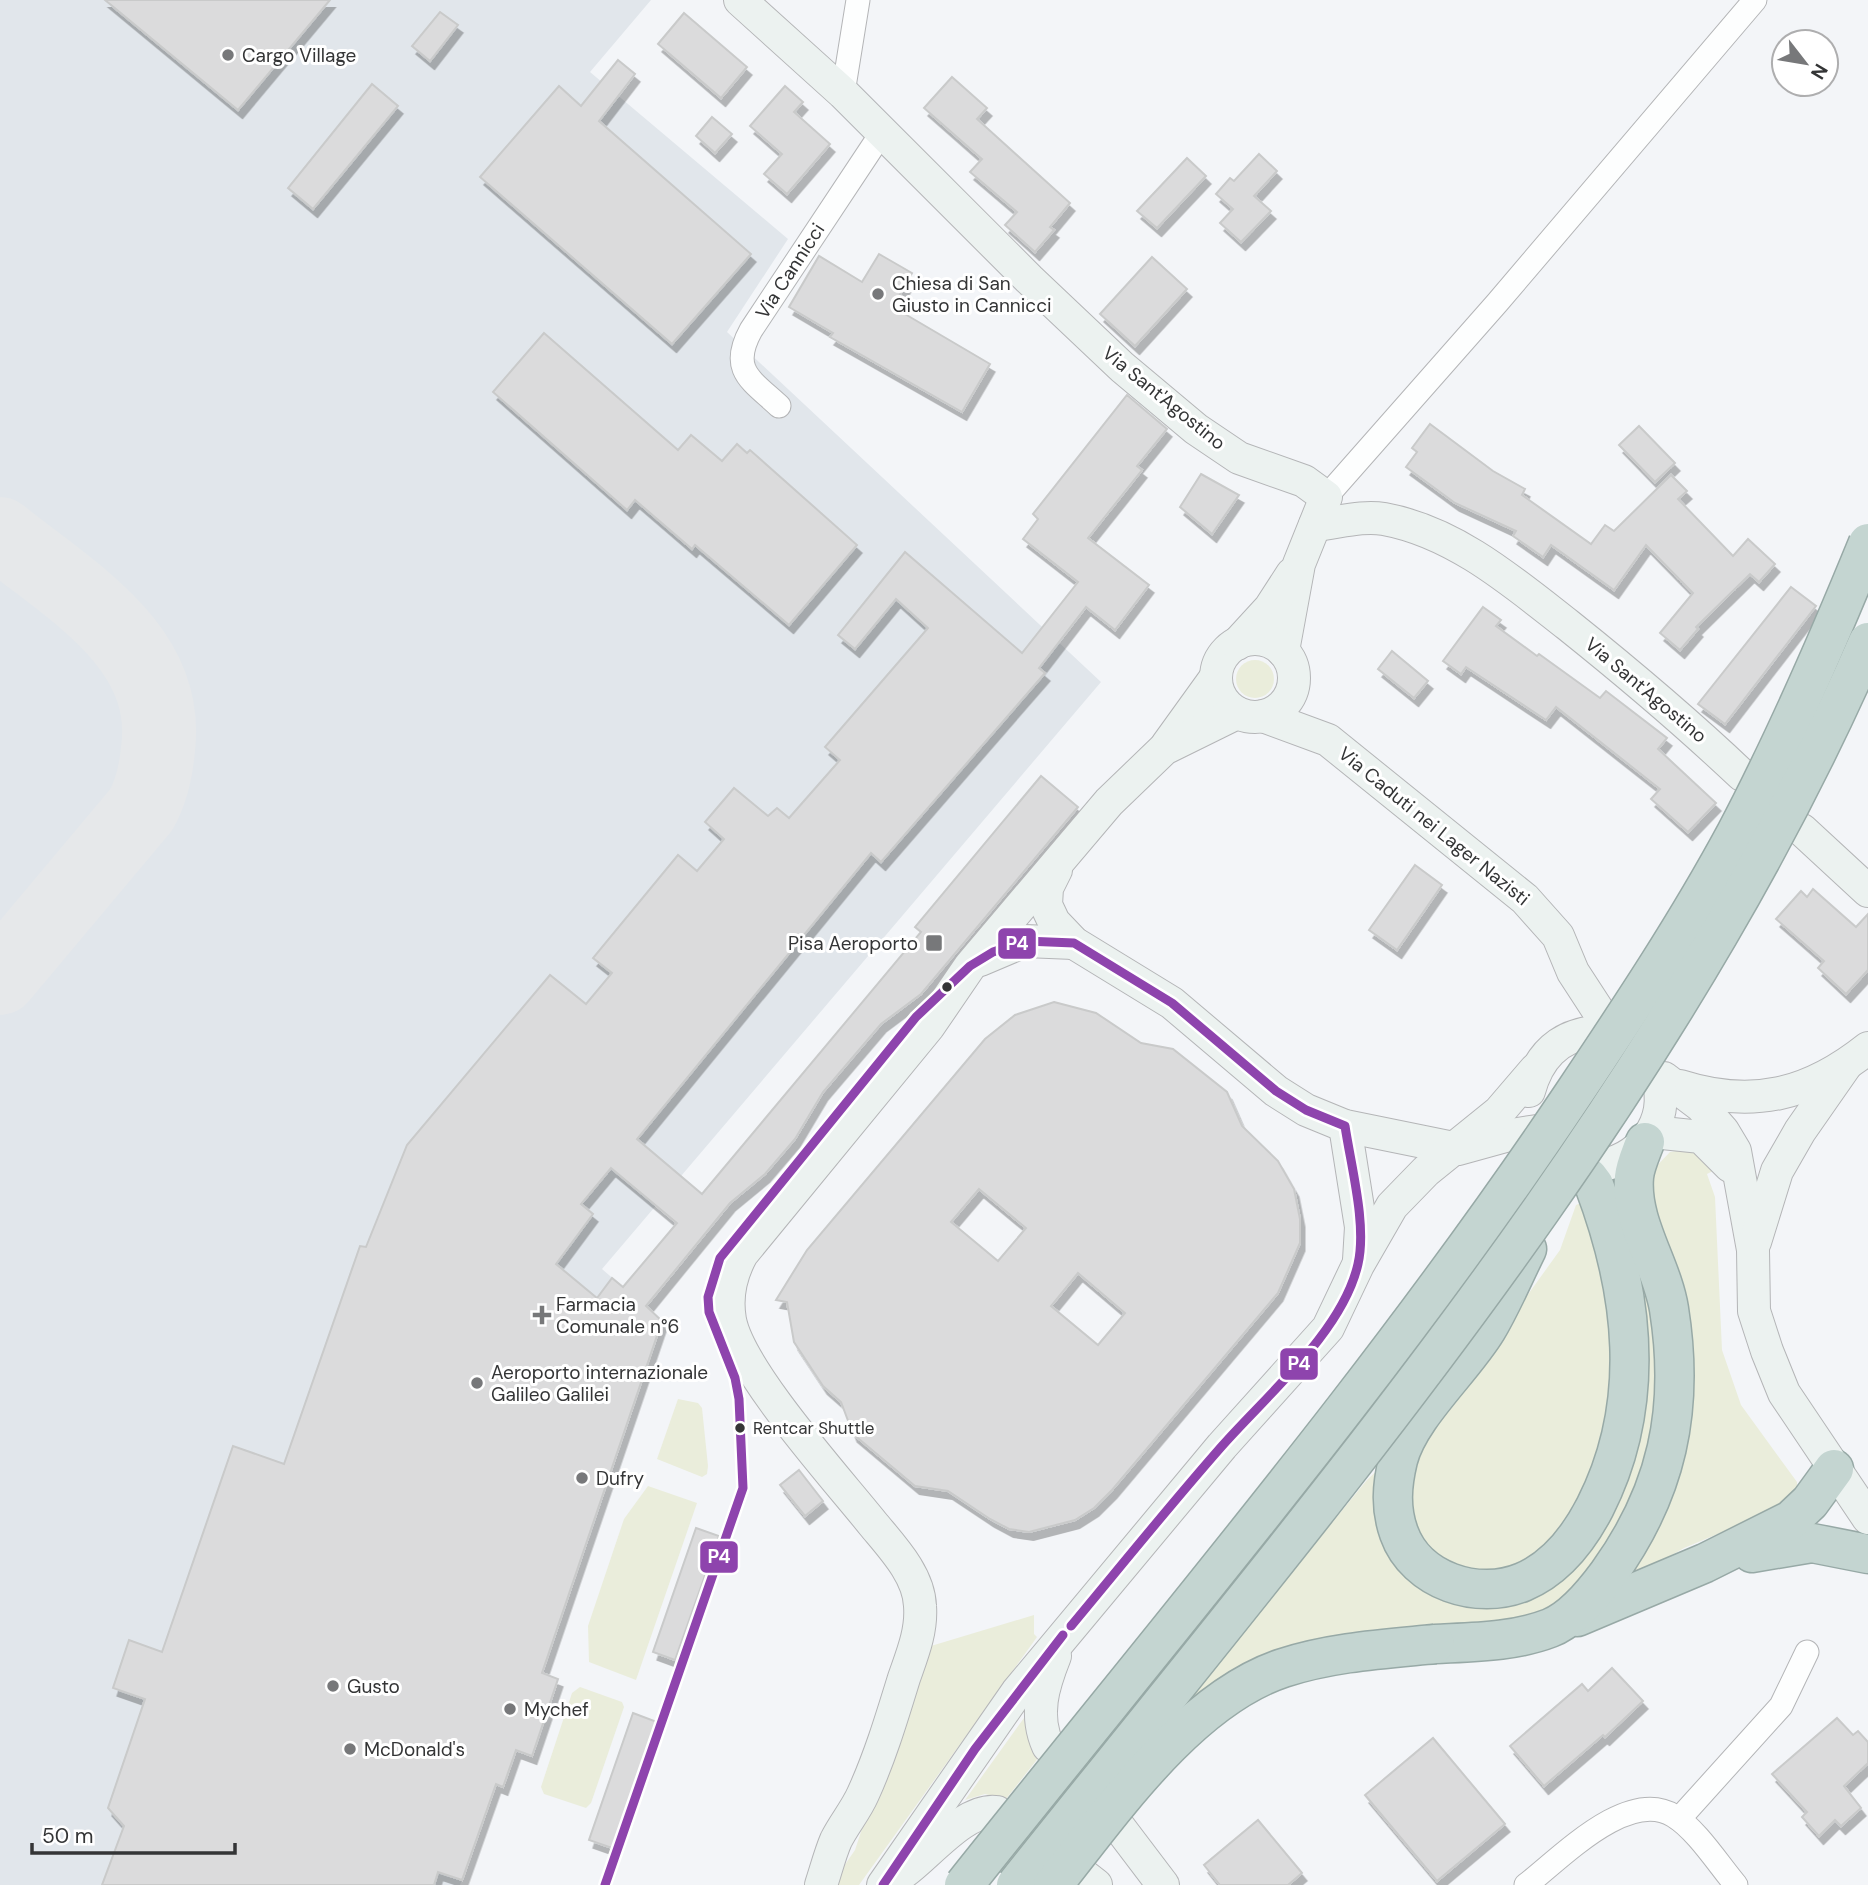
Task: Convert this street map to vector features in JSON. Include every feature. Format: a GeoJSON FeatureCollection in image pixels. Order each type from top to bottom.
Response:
{"type":"FeatureCollection","features":[{"type":"Feature","properties":{"kind":"highway"},"geometry":{"type":"LineString","coordinates":[[964,1885],[1411,1323],[1509,1189],[1626,1018],[1735,834],[1774,756],[1868,544]]}},
{"type":"Feature","properties":{"kind":"highway"},"geometry":{"type":"LineString","coordinates":[[1582,1174],[1617,1253],[1630,1337],[1628,1403],[1617,1453],[1582,1532],[1558,1558],[1523,1582],[1493,1589],[1467,1588],[1429,1571],[1406,1547],[1393,1505],[1399,1456],[1412,1430],[1487,1329],[1582,1174],[1655,1043],[1721,934],[1806,773],[1868,642]]}},
{"type":"Feature","properties":{"kind":"highway"},"geometry":{"type":"LineString","coordinates":[[1552,1627],[1585,1602],[1632,1541],[1651,1502],[1665,1460],[1675,1405],[1675,1350],[1664,1287],[1634,1202],[1634,1175],[1649,1137]]}},
{"type":"Feature","properties":{"kind":"highway"},"geometry":{"type":"LineString","coordinates":[[1016,1885],[1379,1427],[1480,1294],[1582,1174]]}},
{"type":"Feature","properties":{"kind":"highway"},"geometry":{"type":"LineString","coordinates":[[1076,1880],[1152,1762],[1214,1707],[1249,1685],[1280,1669],[1317,1658],[1494,1640],[1552,1627],[1705,1563],[1791,1520],[1811,1502],[1834,1469]]}},
{"type":"Feature","properties":{"kind":"highway"},"geometry":{"type":"LineString","coordinates":[[1705,1563],[1801,1544],[1823,1544],[1868,1554]]}},
{"type":"Feature","properties":{"kind":"street","name":"Via Sant'Agostino"},"geometry":{"type":"LineString","coordinates":[[740,0],[843,93],[881,134],[1122,367],[1196,429],[1239,458],[1304,481],[1321,511],[1396,522],[1454,545],[1498,570],[1658,696],[1742,775]]}},
{"type":"Feature","properties":{"kind":"street"},"geometry":{"type":"LineString","coordinates":[[843,93],[858,0]]}},
{"type":"Feature","properties":{"kind":"street"},"geometry":{"type":"LineString","coordinates":[[821,1885],[837,1839],[870,1779],[916,1643],[920,1607],[915,1584],[886,1540],[816,1454],[744,1355],[735,1335],[729,1309],[732,1278],[742,1254],[929,1026],[970,966],[1137,773],[1164,749],[1216,677],[1222,657],[1270,608],[1299,564],[1321,511],[1755,0]]}},
{"type":"Feature","properties":{"kind":"street","name":"Via Cannicci"},"geometry":{"type":"LineString","coordinates":[[779,406],[746,374],[740,359],[741,351],[751,330],[881,134]]}},
{"type":"Feature","properties":{"kind":"street"},"geometry":{"type":"LineString","coordinates":[[1283,651],[1299,564]]}},
{"type":"Feature","properties":{"kind":"street"},"geometry":{"type":"LineString","coordinates":[[1164,749],[1250,715],[1282,706],[1293,687],[1293,670],[1283,651],[1261,640],[1237,644]]}},
{"type":"Feature","properties":{"kind":"street"},"geometry":{"type":"LineString","coordinates":[[1216,677],[1221,698],[1250,715]]}},
{"type":"Feature","properties":{"kind":"street"},"geometry":{"type":"LineString","coordinates":[[1293,687],[1328,740]]}},
{"type":"Feature","properties":{"kind":"street","name":"Via Caduti nei Lager Nazisti"},"geometry":{"type":"LineString","coordinates":[[1250,715],[1328,740],[1535,908],[1558,936],[1597,1024],[1564,1040],[1541,1062]]}},
{"type":"Feature","properties":{"kind":"street"},"geometry":{"type":"LineString","coordinates":[[1802,830],[1868,891]]}},
{"type":"Feature","properties":{"kind":"street"},"geometry":{"type":"LineString","coordinates":[[1063,856],[1047,888],[1046,905],[1054,922],[1074,943],[1172,1003],[1284,1096],[1306,1110],[1345,1126],[1458,1149],[1535,1127],[1529,1090],[1541,1062]]}},
{"type":"Feature","properties":{"kind":"street"},"geometry":{"type":"LineString","coordinates":[[970,966],[993,953],[1025,941],[1074,943]]}},
{"type":"Feature","properties":{"kind":"street"},"geometry":{"type":"LineString","coordinates":[[885,1885],[988,1731],[1067,1631],[1222,1446],[1311,1350],[1344,1299],[1358,1265],[1384,1218],[1401,1196],[1426,1171],[1458,1149],[1499,1112],[1541,1062],[1564,1026],[1573,972]]}},
{"type":"Feature","properties":{"kind":"street"},"geometry":{"type":"LineString","coordinates":[[1666,1080],[1703,1093],[1767,1097],[1805,1086],[1857,1057]]}},
{"type":"Feature","properties":{"kind":"street"},"geometry":{"type":"LineString","coordinates":[[1752,1250],[1777,1171],[1800,1131],[1857,1057]]}},
{"type":"Feature","properties":{"kind":"street"},"geometry":{"type":"LineString","coordinates":[[1582,1174],[1628,1157],[1649,1137],[1661,1110],[1666,1080]]}},
{"type":"Feature","properties":{"kind":"street"},"geometry":{"type":"LineString","coordinates":[[1666,1080],[1701,1106],[1723,1131],[1735,1151],[1752,1250],[1754,1311],[1774,1370],[1784,1392],[1868,1518]]}},
{"type":"Feature","properties":{"kind":"street"},"geometry":{"type":"LineString","coordinates":[[1345,1126],[1361,1227],[1358,1265]]}},
{"type":"Feature","properties":{"kind":"street"},"geometry":{"type":"LineString","coordinates":[[1649,1137],[1701,1137],[1711,1144],[1737,1174]]}},
{"type":"Feature","properties":{"kind":"street"},"geometry":{"type":"LineString","coordinates":[[1048,1746],[1040,1706],[1045,1682],[1067,1631]]}},
{"type":"Feature","properties":{"kind":"street"},"geometry":{"type":"LineString","coordinates":[[1679,1819],[1781,1706],[1807,1652]]}},
{"type":"Feature","properties":{"kind":"street"},"geometry":{"type":"LineString","coordinates":[[1526,1885],[1610,1819],[1651,1810],[1664,1811],[1679,1819],[1735,1885]]}},
{"type":"Feature","properties":{"kind":"street"},"geometry":{"type":"LineString","coordinates":[[885,1885],[927,1855],[971,1816],[987,1811],[997,1812]]}},
{"type":"Feature","properties":{"kind":"street"},"geometry":{"type":"LineString","coordinates":[[1116,1823],[1163,1885]]}},
{"type":"Feature","properties":{"kind":"shaded area","name":"Aeroporto internazionale Galileo Galilei"},"geometry":{"type":"Polygon","coordinates":[[[0,0],[651,0],[590,72],[788,239],[727,332],[1101,682],[602,1269],[662,1321],[503,1787],[496,1785],[460,1885],[0,1885],[0,0]]]}},
{"type":"Feature","properties":{"kind":"green space"},"geometry":{"type":"Polygon","coordinates":[[[1255,660],[1269,665],[1274,679],[1269,693],[1255,698],[1241,693],[1236,679],[1241,665],[1255,660]]]}},
{"type":"Feature","properties":{"kind":"green space"},"geometry":{"type":"Polygon","coordinates":[[[1695,1150],[1717,1169],[1707,1174],[1715,1197],[1722,1350],[1741,1405],[1797,1482],[1797,1491],[1787,1505],[1684,1548],[1604,1595],[1188,1709],[1184,1703],[1367,1480],[1455,1396],[1560,1250],[1576,1205],[1646,1177],[1670,1152],[1695,1150]]]}},
{"type":"Feature","properties":{"kind":"green space"},"geometry":{"type":"Polygon","coordinates":[[[678,1399],[698,1403],[702,1408],[708,1466],[707,1474],[702,1477],[657,1459],[678,1399]]]}},
{"type":"Feature","properties":{"kind":"green space"},"geometry":{"type":"Polygon","coordinates":[[[648,1486],[697,1503],[636,1680],[589,1662],[588,1626],[624,1519],[648,1486]]]}},
{"type":"Feature","properties":{"kind":"green space"},"geometry":{"type":"Polygon","coordinates":[[[1034,1615],[1034,1634],[1037,1637],[859,1885],[831,1885],[855,1850],[921,1649],[1034,1615]]]}},
{"type":"Feature","properties":{"kind":"green space"},"geometry":{"type":"Polygon","coordinates":[[[580,1687],[622,1702],[624,1707],[591,1803],[586,1808],[544,1794],[541,1787],[572,1693],[580,1687]]]}},
{"type":"Feature","properties":{"kind":"green space"},"geometry":{"type":"Polygon","coordinates":[[[1024,1718],[1028,1737],[1039,1757],[1006,1799],[985,1794],[965,1800],[1024,1718]]]}},
{"type":"Feature","properties":{"kind":"building","name":"Cargo Village"},"geometry":{"type":"Polygon","coordinates":[[[105,0],[330,0],[238,110],[105,0]]]}},
{"type":"Feature","properties":{"kind":"building"},"geometry":{"type":"Polygon","coordinates":[[[440,12],[458,25],[430,61],[412,46],[440,12]]]}},
{"type":"Feature","properties":{"kind":"building"},"geometry":{"type":"Polygon","coordinates":[[[684,13],[747,67],[721,98],[658,44],[684,13]]]}},
{"type":"Feature","properties":{"kind":"building"},"geometry":{"type":"Polygon","coordinates":[[[618,60],[635,74],[599,121],[751,254],[672,344],[480,177],[559,86],[581,106],[618,60]]]}},
{"type":"Feature","properties":{"kind":"building"},"geometry":{"type":"Polygon","coordinates":[[[952,77],[987,108],[977,119],[1070,203],[1050,227],[1054,230],[1035,252],[1005,225],[1017,212],[970,172],[982,159],[924,108],[952,77]]]}},
{"type":"Feature","properties":{"kind":"building"},"geometry":{"type":"Polygon","coordinates":[[[372,84],[398,106],[313,209],[288,188],[372,84]]]}},
{"type":"Feature","properties":{"kind":"building"},"geometry":{"type":"Polygon","coordinates":[[[785,86],[803,102],[794,112],[830,144],[787,194],[764,174],[782,154],[750,126],[785,86]]]}},
{"type":"Feature","properties":{"kind":"building"},"geometry":{"type":"Polygon","coordinates":[[[712,117],[732,134],[715,153],[696,136],[712,117]]]}},
{"type":"Feature","properties":{"kind":"building"},"geometry":{"type":"Polygon","coordinates":[[[1259,154],[1277,171],[1254,196],[1271,211],[1241,242],[1220,223],[1233,209],[1216,194],[1230,178],[1234,181],[1259,154]]]}},
{"type":"Feature","properties":{"kind":"building"},"geometry":{"type":"Polygon","coordinates":[[[1187,158],[1206,176],[1157,228],[1137,211],[1187,158]]]}},
{"type":"Feature","properties":{"kind":"building"},"geometry":{"type":"Polygon","coordinates":[[[879,254],[912,273],[893,307],[990,364],[962,412],[830,337],[833,333],[789,307],[819,256],[862,282],[879,254]]]}},
{"type":"Feature","properties":{"kind":"building"},"geometry":{"type":"Polygon","coordinates":[[[1152,257],[1187,289],[1135,346],[1100,314],[1152,257]]]}},
{"type":"Feature","properties":{"kind":"building"},"geometry":{"type":"Polygon","coordinates":[[[544,333],[678,450],[691,435],[722,461],[737,444],[747,453],[750,450],[857,545],[789,625],[695,545],[692,549],[635,500],[627,510],[493,392],[544,333]]]}},
{"type":"Feature","properties":{"kind":"building","name":"Aeroporto internazionale Galileo Galilei"},"geometry":{"type":"Polygon","coordinates":[[[1127,395],[1167,429],[1137,466],[1142,470],[1088,538],[1149,585],[1115,630],[1086,607],[1039,668],[1045,673],[881,862],[871,853],[637,1139],[702,1194],[921,932],[915,927],[1041,776],[1078,807],[921,994],[881,1024],[823,1092],[795,1139],[765,1174],[730,1203],[646,1306],[662,1321],[542,1673],[558,1679],[532,1756],[516,1750],[503,1787],[496,1784],[462,1880],[438,1872],[434,1885],[102,1885],[124,1826],[108,1808],[145,1699],[113,1688],[129,1640],[162,1652],[233,1446],[284,1464],[360,1246],[366,1247],[407,1145],[550,975],[586,1004],[612,973],[593,958],[678,855],[697,871],[724,839],[705,822],[734,788],[768,816],[777,808],[789,818],[840,760],[825,747],[928,628],[896,599],[855,649],[838,635],[905,552],[1022,653],[1078,582],[1023,539],[1038,519],[1033,514],[1127,395]],[[611,1168],[581,1204],[593,1214],[556,1264],[597,1298],[612,1278],[623,1287],[677,1223],[611,1168]]]}},
{"type":"Feature","properties":{"kind":"building"},"geometry":{"type":"Polygon","coordinates":[[[1430,424],[1493,471],[1525,489],[1522,495],[1591,544],[1605,525],[1614,531],[1671,475],[1687,491],[1678,499],[1733,556],[1748,539],[1775,564],[1759,582],[1750,574],[1696,627],[1698,629],[1680,650],[1660,633],[1693,593],[1646,545],[1614,590],[1551,545],[1543,557],[1513,536],[1516,531],[1455,503],[1406,467],[1417,452],[1412,448],[1430,424]]]}},
{"type":"Feature","properties":{"kind":"building"},"geometry":{"type":"Polygon","coordinates":[[[1639,426],[1675,463],[1655,482],[1619,445],[1639,426]]]}},
{"type":"Feature","properties":{"kind":"building"},"geometry":{"type":"Polygon","coordinates":[[[1201,474],[1239,495],[1212,534],[1180,507],[1201,474]]]}},
{"type":"Feature","properties":{"kind":"building"},"geometry":{"type":"Polygon","coordinates":[[[1791,587],[1816,606],[1725,724],[1698,704],[1791,587]]]}},
{"type":"Feature","properties":{"kind":"building"},"geometry":{"type":"Polygon","coordinates":[[[1483,607],[1501,620],[1496,626],[1537,656],[1539,654],[1600,698],[1606,691],[1667,738],[1658,749],[1716,803],[1688,832],[1651,799],[1660,789],[1556,707],[1546,720],[1466,667],[1461,674],[1443,661],[1483,607]]]}},
{"type":"Feature","properties":{"kind":"building"},"geometry":{"type":"Polygon","coordinates":[[[1392,651],[1428,681],[1414,698],[1378,669],[1392,651]]]}},
{"type":"Feature","properties":{"kind":"building"},"geometry":{"type":"Polygon","coordinates":[[[1415,865],[1442,885],[1397,950],[1369,930],[1415,865]]]}},
{"type":"Feature","properties":{"kind":"building"},"geometry":{"type":"Polygon","coordinates":[[[1813,889],[1856,927],[1868,914],[1868,970],[1846,994],[1818,968],[1824,961],[1776,919],[1801,891],[1807,897],[1813,889]]]}},
{"type":"Feature","properties":{"kind":"building"},"geometry":{"type":"Polygon","coordinates":[[[1054,1002],[1096,1013],[1141,1043],[1173,1049],[1227,1092],[1242,1126],[1278,1161],[1294,1189],[1300,1219],[1300,1243],[1278,1293],[1112,1490],[1094,1508],[1075,1520],[1029,1532],[1009,1529],[948,1491],[915,1486],[853,1434],[841,1402],[823,1386],[794,1342],[787,1302],[776,1300],[807,1250],[985,1039],[1015,1015],[1054,1002]],[[979,1189],[951,1222],[998,1261],[1026,1228],[979,1189]],[[1078,1273],[1051,1306],[1098,1345],[1125,1313],[1078,1273]]]}},
{"type":"Feature","properties":{"kind":"building"},"geometry":{"type":"Polygon","coordinates":[[[799,1470],[823,1501],[805,1516],[780,1485],[799,1470]]]}},
{"type":"Feature","properties":{"kind":"building"},"geometry":{"type":"Polygon","coordinates":[[[696,1528],[719,1536],[675,1660],[653,1652],[696,1528]]]}},
{"type":"Feature","properties":{"kind":"building"},"geometry":{"type":"Polygon","coordinates":[[[1612,1668],[1643,1701],[1605,1737],[1603,1735],[1544,1786],[1510,1746],[1582,1684],[1588,1691],[1612,1668]]]}},
{"type":"Feature","properties":{"kind":"building"},"geometry":{"type":"Polygon","coordinates":[[[633,1713],[657,1722],[612,1848],[589,1840],[633,1713]]]}},
{"type":"Feature","properties":{"kind":"building"},"geometry":{"type":"Polygon","coordinates":[[[1837,1718],[1853,1735],[1858,1731],[1868,1742],[1868,1763],[1844,1786],[1861,1808],[1841,1826],[1835,1820],[1819,1836],[1802,1817],[1807,1812],[1772,1774],[1837,1718]]]}},
{"type":"Feature","properties":{"kind":"building"},"geometry":{"type":"Polygon","coordinates":[[[1433,1738],[1505,1824],[1437,1881],[1365,1795],[1433,1738]]]}},
{"type":"Feature","properties":{"kind":"building"},"geometry":{"type":"Polygon","coordinates":[[[1258,1820],[1302,1873],[1288,1885],[1220,1885],[1204,1865],[1258,1820]]]}},
{"type":"Feature","properties":{"kind":"taxiway"},"geometry":{"type":"LineString","coordinates":[[0,534],[84,599],[110,624],[132,650],[148,680],[158,712],[156,765],[153,781],[141,810],[0,978]]}},
{"type":"Feature","properties":{"kind":"transit line","name":"P4"},"geometry":{"type":"LineString","coordinates":[[605,1885],[743,1488],[739,1399],[735,1378],[709,1312],[708,1297],[720,1258],[916,1017],[970,966],[993,952],[1025,941],[1074,943],[1172,1003],[1276,1091],[1306,1110],[1345,1126],[1361,1232],[1358,1264],[1350,1289],[1320,1338],[1203,1468],[1071,1626]]}},
{"type":"Feature","properties":{"kind":"transit line","name":"P4"},"geometry":{"type":"LineString","coordinates":[[883,1885],[975,1749],[1063,1635]]}},
{"type":"Feature","properties":{"kind":"place","name":"Cargo Village"},"geometry":{"type":"Point","coordinates":[228,55]}},
{"type":"Feature","properties":{"kind":"place","name":"Chiesa di San Giusto in Cannicci"},"geometry":{"type":"Point","coordinates":[878,294]}},
{"type":"Feature","properties":{"kind":"place","name":"Pisa Aeroporto"},"geometry":{"type":"Point","coordinates":[934,943]}},
{"type":"Feature","properties":{"kind":"place","name":"Farmacia Comunale n°6"},"geometry":{"type":"Point","coordinates":[542,1315]}},
{"type":"Feature","properties":{"kind":"place","name":"Aeroporto internazionale Galileo Galilei"},"geometry":{"type":"Point","coordinates":[477,1383]}},
{"type":"Feature","properties":{"kind":"place","name":"Rentcar Shuttle"},"geometry":{"type":"Point","coordinates":[740,1428]}},
{"type":"Feature","properties":{"kind":"place","name":"Dufry"},"geometry":{"type":"Point","coordinates":[582,1478]}},
{"type":"Feature","properties":{"kind":"place","name":"Gusto"},"geometry":{"type":"Point","coordinates":[333,1686]}},
{"type":"Feature","properties":{"kind":"place","name":"Mychef"},"geometry":{"type":"Point","coordinates":[510,1709]}},
{"type":"Feature","properties":{"kind":"place","name":"McDonald's"},"geometry":{"type":"Point","coordinates":[350,1749]}}]}
